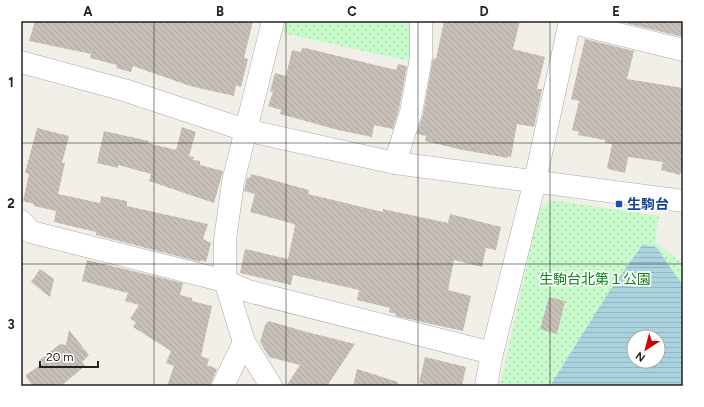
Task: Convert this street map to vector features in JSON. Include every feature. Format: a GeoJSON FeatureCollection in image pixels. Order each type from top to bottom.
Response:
{"type":"FeatureCollection","features":[{"type":"Feature","properties":{"kind":"street"},"geometry":{"type":"LineString","coordinates":[[271,386],[244,342],[225,281],[225,240],[232,182],[273,21]]}},
{"type":"Feature","properties":{"kind":"street"},"geometry":{"type":"LineString","coordinates":[[395,163],[411,112],[420,66],[421,21]]}},
{"type":"Feature","properties":{"kind":"street"},"geometry":{"type":"LineString","coordinates":[[486,386],[492,353],[535,181],[570,21],[683,50]]}},
{"type":"Feature","properties":{"kind":"street"},"geometry":{"type":"LineString","coordinates":[[21,62],[124,90],[245,130],[395,163],[683,201]]}},
{"type":"Feature","properties":{"kind":"street"},"geometry":{"type":"LineString","coordinates":[[21,221],[31,232],[225,281],[248,292],[492,353]]}},
{"type":"Feature","properties":{"kind":"street"},"geometry":{"type":"LineString","coordinates":[[223,386],[244,342]]}},
{"type":"Feature","properties":{"kind":"green space"},"geometry":{"type":"Polygon","coordinates":[[[285,21],[413,21],[413,62],[283,33],[285,21]]]}},
{"type":"Feature","properties":{"kind":"green space","name":"生駒台北第１公園"},"geometry":{"type":"Polygon","coordinates":[[[551,200],[659,216],[655,242],[683,264],[683,386],[500,386],[539,209],[551,200]]]}},
{"type":"Feature","properties":{"kind":"water"},"geometry":{"type":"Polygon","coordinates":[[[643,244],[657,248],[683,286],[683,386],[550,386],[607,295],[643,244]]]}},
{"type":"Feature","properties":{"kind":"building"},"geometry":{"type":"Polygon","coordinates":[[[35,21],[253,21],[244,58],[248,59],[241,87],[236,85],[234,96],[190,86],[133,66],[131,72],[116,68],[117,65],[90,58],[91,54],[29,41],[35,21]]]}},
{"type":"Feature","properties":{"kind":"building"},"geometry":{"type":"Polygon","coordinates":[[[444,21],[520,21],[513,49],[545,57],[537,89],[542,89],[534,127],[517,124],[511,157],[508,156],[508,158],[463,150],[425,141],[426,136],[417,134],[423,114],[433,58],[436,59],[444,21]]]}},
{"type":"Feature","properties":{"kind":"building"},"geometry":{"type":"Polygon","coordinates":[[[617,21],[683,21],[683,37],[617,21]]]}},
{"type":"Feature","properties":{"kind":"building"},"geometry":{"type":"Polygon","coordinates":[[[585,39],[634,51],[627,79],[683,88],[683,174],[680,173],[680,175],[661,170],[663,162],[628,157],[625,173],[608,169],[612,144],[605,143],[605,140],[578,135],[579,132],[572,130],[579,101],[571,99],[585,39]]]}},
{"type":"Feature","properties":{"kind":"building"},"geometry":{"type":"Polygon","coordinates":[[[302,48],[396,70],[398,64],[407,66],[399,109],[393,129],[374,125],[372,137],[338,130],[280,114],[281,110],[268,106],[273,92],[270,91],[275,73],[286,76],[292,50],[301,52],[302,48]]]}},
{"type":"Feature","properties":{"kind":"building"},"geometry":{"type":"Polygon","coordinates":[[[182,127],[196,132],[189,156],[194,157],[193,160],[200,161],[200,165],[223,171],[214,203],[149,181],[151,174],[118,165],[118,168],[97,163],[104,131],[149,141],[148,143],[176,150],[182,127]]]}},
{"type":"Feature","properties":{"kind":"building"},"geometry":{"type":"Polygon","coordinates":[[[37,128],[69,136],[62,163],[65,163],[58,194],[100,203],[101,196],[127,201],[127,206],[208,224],[203,239],[211,243],[206,262],[201,260],[200,262],[96,235],[96,232],[54,222],[56,211],[34,206],[34,204],[23,201],[29,174],[25,173],[37,128]]]}},
{"type":"Feature","properties":{"kind":"building"},"geometry":{"type":"Polygon","coordinates":[[[251,174],[309,190],[308,194],[383,212],[383,209],[448,223],[450,214],[501,227],[496,250],[486,248],[482,267],[454,260],[448,290],[471,296],[463,331],[395,316],[396,314],[389,312],[390,308],[357,300],[359,290],[293,275],[291,285],[240,273],[245,249],[288,259],[295,226],[294,224],[250,212],[255,194],[244,191],[247,177],[250,178],[251,174]]]}},
{"type":"Feature","properties":{"kind":"building"},"geometry":{"type":"Polygon","coordinates":[[[87,260],[183,283],[180,295],[192,298],[192,301],[212,306],[201,356],[209,359],[207,365],[217,369],[210,386],[167,386],[174,366],[166,363],[171,351],[133,327],[136,322],[130,319],[139,305],[125,301],[128,293],[82,281],[87,260]]]}},
{"type":"Feature","properties":{"kind":"building"},"geometry":{"type":"Polygon","coordinates":[[[40,269],[54,279],[50,297],[31,282],[40,269]]]}},
{"type":"Feature","properties":{"kind":"building"},"geometry":{"type":"Polygon","coordinates":[[[549,297],[565,301],[557,334],[540,329],[549,297]]]}},
{"type":"Feature","properties":{"kind":"building"},"geometry":{"type":"Polygon","coordinates":[[[269,321],[355,344],[327,386],[286,386],[300,365],[269,357],[260,342],[265,325],[269,321]]]}},
{"type":"Feature","properties":{"kind":"building"},"geometry":{"type":"Polygon","coordinates":[[[69,330],[89,355],[82,362],[85,366],[61,386],[33,386],[26,375],[43,363],[40,360],[60,344],[66,345],[69,330]]]}},
{"type":"Feature","properties":{"kind":"building"},"geometry":{"type":"Polygon","coordinates":[[[425,357],[466,367],[462,386],[434,386],[419,383],[425,357]]]}},
{"type":"Feature","properties":{"kind":"building"},"geometry":{"type":"Polygon","coordinates":[[[357,369],[398,382],[398,386],[353,386],[357,369]]]}},
{"type":"Feature","properties":{"kind":"place","name":"生駒台"},"geometry":{"type":"Point","coordinates":[619,204]}}]}
